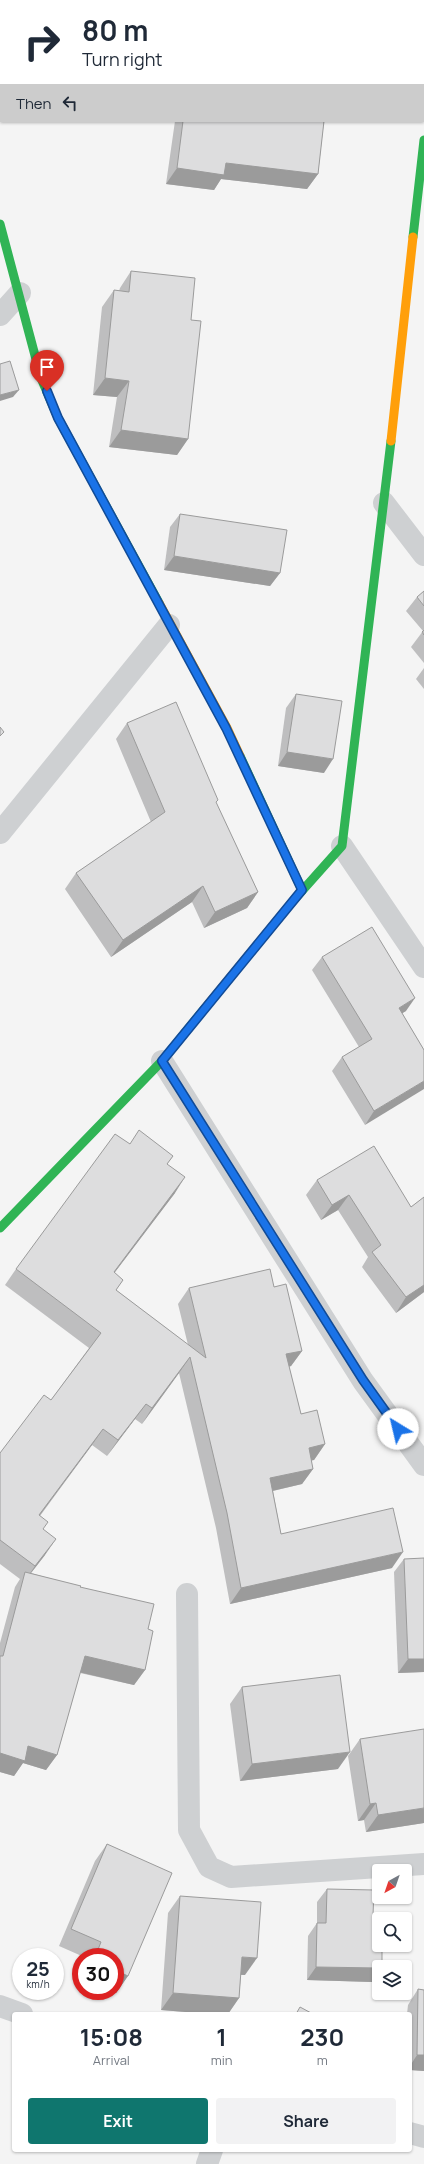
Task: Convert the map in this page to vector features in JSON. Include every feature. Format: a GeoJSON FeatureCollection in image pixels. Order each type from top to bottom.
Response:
{"type":"FeatureCollection","features":[{"type":"Feature","properties":{"kind":"street"},"geometry":{"type":"LineString","coordinates":[[0,1228],[162,1061],[302,890],[342,846],[384,504],[424,140]]}},
{"type":"Feature","properties":{"kind":"street"},"geometry":{"type":"LineString","coordinates":[[0,224],[20,293],[41,378],[58,418],[226,728],[302,890]]}},
{"type":"Feature","properties":{"kind":"street"},"geometry":{"type":"LineString","coordinates":[[0,315],[20,293]]}},
{"type":"Feature","properties":{"kind":"street"},"geometry":{"type":"LineString","coordinates":[[384,504],[424,555]]}},
{"type":"Feature","properties":{"kind":"street"},"geometry":{"type":"LineString","coordinates":[[0,833],[169,625]]}},
{"type":"Feature","properties":{"kind":"street"},"geometry":{"type":"LineString","coordinates":[[342,846],[424,967]]}},
{"type":"Feature","properties":{"kind":"street"},"geometry":{"type":"LineString","coordinates":[[162,1061],[363,1380],[424,1465]]}},
{"type":"Feature","properties":{"kind":"street"},"geometry":{"type":"LineString","coordinates":[[187,1594],[189,1830],[210,1867],[231,1877],[424,1864]]}},
{"type":"Feature","properties":{"kind":"street"},"geometry":{"type":"LineString","coordinates":[[0,2006],[16,2012]]}},
{"type":"Feature","properties":{"kind":"street"},"geometry":{"type":"LineString","coordinates":[[412,2134],[424,2137]]}},
{"type":"Feature","properties":{"kind":"street"},"geometry":{"type":"LineString","coordinates":[[207,2164],[211,2152]]}},
{"type":"Feature","properties":{"kind":"building"},"geometry":{"type":"Polygon","coordinates":[[[183,122],[324,122],[318,174],[226,163],[224,175],[177,168],[183,122]]]}},
{"type":"Feature","properties":{"kind":"building"},"geometry":{"type":"Polygon","coordinates":[[[131,271],[195,278],[191,320],[201,321],[188,439],[121,430],[129,381],[105,378],[114,290],[129,292],[131,271]]]}},
{"type":"Feature","properties":{"kind":"building"},"geometry":{"type":"Polygon","coordinates":[[[10,361],[19,390],[0,395],[0,364],[10,361]]]}},
{"type":"Feature","properties":{"kind":"building"},"geometry":{"type":"Polygon","coordinates":[[[180,514],[287,530],[280,573],[174,556],[180,514]]]}},
{"type":"Feature","properties":{"kind":"building"},"geometry":{"type":"Polygon","coordinates":[[[424,591],[424,606],[417,597],[424,591]]]}},
{"type":"Feature","properties":{"kind":"building"},"geometry":{"type":"Polygon","coordinates":[[[296,694],[342,701],[333,759],[287,752],[296,694]]]}},
{"type":"Feature","properties":{"kind":"building"},"geometry":{"type":"Polygon","coordinates":[[[176,702],[218,800],[216,802],[258,892],[215,912],[203,886],[123,940],[76,873],[165,812],[127,723],[176,702]]]}},
{"type":"Feature","properties":{"kind":"building"},"geometry":{"type":"Polygon","coordinates":[[[0,727],[4,732],[0,736],[0,727]]]}},
{"type":"Feature","properties":{"kind":"building"},"geometry":{"type":"Polygon","coordinates":[[[372,927],[415,998],[399,1008],[424,1050],[424,1081],[374,1111],[342,1057],[372,1039],[322,957],[372,927]]]}},
{"type":"Feature","properties":{"kind":"building"},"geometry":{"type":"Polygon","coordinates":[[[139,1130],[173,1156],[167,1164],[185,1177],[114,1272],[123,1280],[116,1290],[206,1358],[189,1288],[270,1269],[274,1287],[286,1284],[302,1351],[286,1354],[301,1414],[317,1410],[325,1444],[309,1448],[313,1469],[270,1478],[281,1534],[393,1508],[403,1552],[241,1588],[227,1513],[190,1357],[152,1408],[146,1404],[118,1440],[103,1429],[39,1515],[48,1522],[43,1529],[56,1539],[35,1566],[0,1540],[0,1453],[44,1395],[51,1400],[101,1333],[16,1269],[115,1134],[130,1144],[139,1130]]]}},
{"type":"Feature","properties":{"kind":"building"},"geometry":{"type":"Polygon","coordinates":[[[374,1146],[411,1207],[424,1197],[424,1285],[406,1297],[372,1252],[381,1245],[349,1195],[332,1205],[317,1180],[374,1146]]]}},
{"type":"Feature","properties":{"kind":"building"},"geometry":{"type":"Polygon","coordinates":[[[424,1558],[424,1659],[408,1659],[404,1559],[424,1558]]]}},
{"type":"Feature","properties":{"kind":"building"},"geometry":{"type":"Polygon","coordinates":[[[25,1572],[81,1586],[80,1587],[154,1604],[148,1629],[153,1631],[145,1670],[85,1656],[57,1755],[28,1746],[25,1761],[0,1753],[0,1656],[3,1656],[25,1572]]]}},
{"type":"Feature","properties":{"kind":"building"},"geometry":{"type":"Polygon","coordinates":[[[340,1675],[350,1752],[252,1764],[242,1687],[340,1675]]]}},
{"type":"Feature","properties":{"kind":"building"},"geometry":{"type":"Polygon","coordinates":[[[424,1729],[424,1808],[378,1815],[376,1803],[370,1804],[360,1739],[424,1729]]]}},
{"type":"Feature","properties":{"kind":"building"},"geometry":{"type":"Polygon","coordinates":[[[107,1844],[172,1873],[128,1976],[124,1974],[124,1948],[99,1948],[101,1942],[71,1929],[107,1844]]]}},
{"type":"Feature","properties":{"kind":"building"},"geometry":{"type":"Polygon","coordinates":[[[327,1889],[372,1890],[372,1904],[373,1904],[372,1952],[382,1952],[382,1960],[372,1960],[372,1968],[316,1967],[317,1923],[326,1923],[327,1889]]]}},
{"type":"Feature","properties":{"kind":"building"},"geometry":{"type":"Polygon","coordinates":[[[180,1896],[261,1902],[257,1958],[242,1957],[239,1998],[173,1993],[180,1896]]]}},
{"type":"Feature","properties":{"kind":"building"},"geometry":{"type":"Polygon","coordinates":[[[418,1989],[424,1990],[424,2055],[417,2055],[418,1989]]]}},
{"type":"Feature","properties":{"kind":"building"},"geometry":{"type":"Polygon","coordinates":[[[300,2007],[309,2012],[297,2012],[300,2007]]]}},
{"type":"Feature","properties":{"kind":"traffic: fast"},"geometry":{"type":"LineString","coordinates":[[413,237],[424,140]]}},
{"type":"Feature","properties":{"kind":"traffic: fast"},"geometry":{"type":"LineString","coordinates":[[0,224],[41,378],[58,418],[159,603]]}},
{"type":"Feature","properties":{"kind":"traffic: fast"},"geometry":{"type":"LineString","coordinates":[[293,901],[342,846],[391,441]]}},
{"type":"Feature","properties":{"kind":"traffic: fast"},"geometry":{"type":"LineString","coordinates":[[240,756],[302,890]]}},
{"type":"Feature","properties":{"kind":"traffic: fast"},"geometry":{"type":"LineString","coordinates":[[0,1228],[162,1061],[205,1008]]}},
{"type":"Feature","properties":{"kind":"traffic: slow"},"geometry":{"type":"LineString","coordinates":[[391,441],[413,237]]}},
{"type":"Feature","properties":{"kind":"traffic: slow"},"geometry":{"type":"LineString","coordinates":[[159,603],[227,728],[240,756]]}},
{"type":"Feature","properties":{"kind":"traffic: slow"},"geometry":{"type":"LineString","coordinates":[[205,1008],[293,901]]}},
{"type":"Feature","properties":{"kind":"route"},"geometry":{"type":"LineString","coordinates":[[47,391],[58,418],[226,728],[302,890],[162,1061],[363,1380],[398,1429]]}}]}
